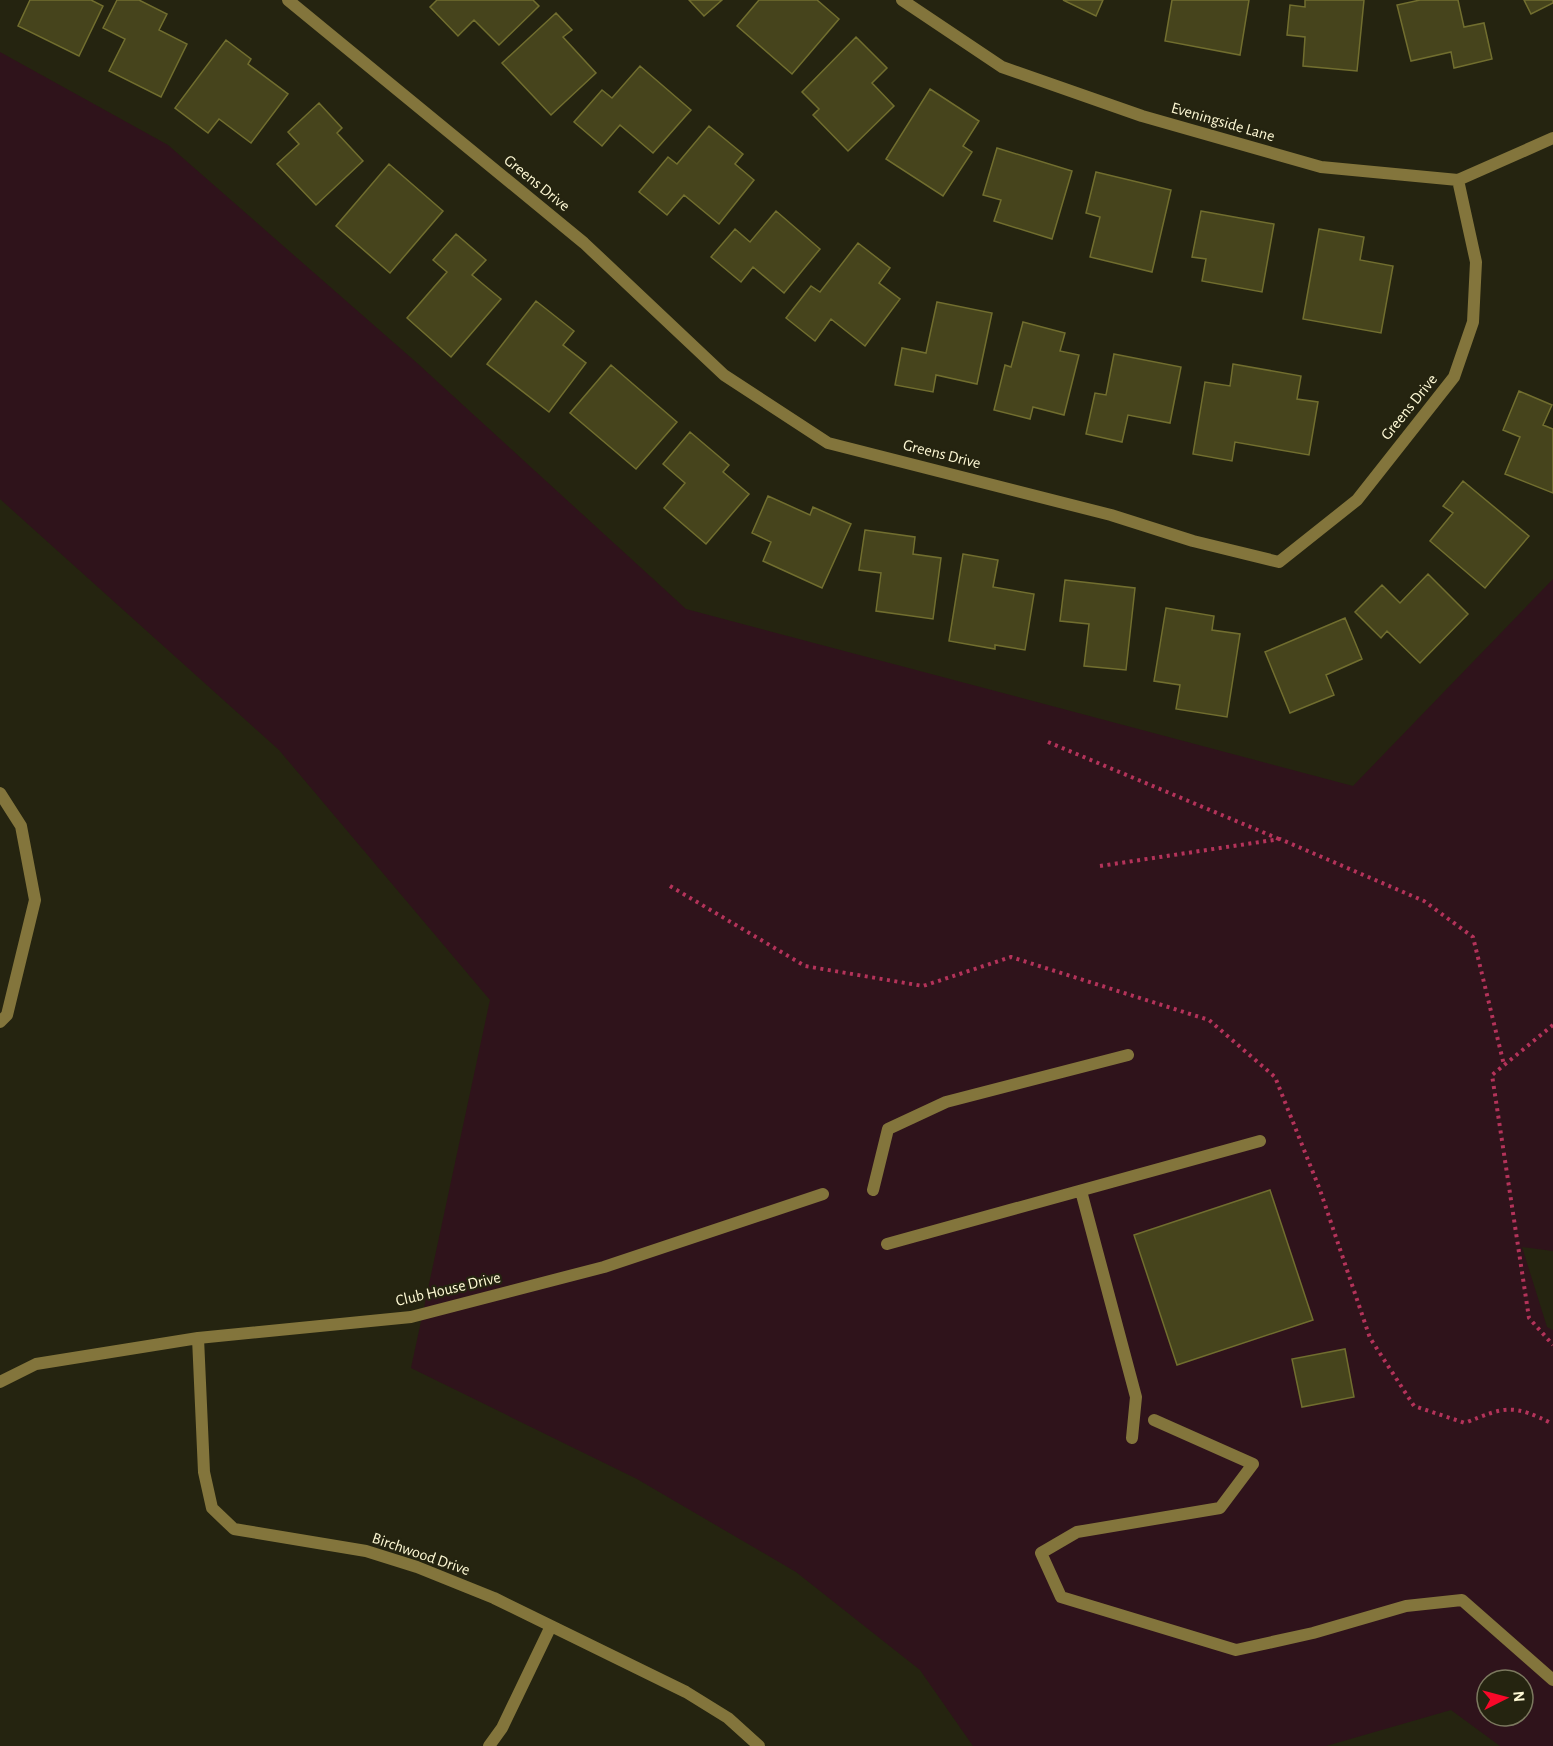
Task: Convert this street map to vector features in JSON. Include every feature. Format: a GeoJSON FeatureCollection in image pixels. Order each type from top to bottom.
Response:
{"type":"FeatureCollection","features":[{"type":"Feature","properties":{"kind":"street","name":"Greens Drive"},"geometry":{"type":"LineString","coordinates":[[288,0],[584,243],[724,375],[828,443],[1054,500],[1193,541],[1279,562],[1357,500],[1454,377],[1473,322],[1476,262],[1458,180]]}},
{"type":"Feature","properties":{"kind":"street","name":"Eveningside Lane"},"geometry":{"type":"LineString","coordinates":[[902,0],[1002,67],[1142,116],[1321,167],[1458,180],[1553,138]]}},
{"type":"Feature","properties":{"kind":"street"},"geometry":{"type":"LineString","coordinates":[[0,793],[21,826],[35,900],[7,1015],[0,1022]]}},
{"type":"Feature","properties":{"kind":"street"},"geometry":{"type":"LineString","coordinates":[[873,1190],[888,1129],[946,1102],[1128,1055]]}},
{"type":"Feature","properties":{"kind":"street"},"geometry":{"type":"LineString","coordinates":[[887,1244],[1260,1141]]}},
{"type":"Feature","properties":{"kind":"street"},"geometry":{"type":"LineString","coordinates":[[1081,1191],[1136,1397],[1132,1438]]}},
{"type":"Feature","properties":{"kind":"street","name":"Club House Drive"},"geometry":{"type":"LineString","coordinates":[[0,1382],[36,1364],[198,1338],[411,1317],[604,1267],[823,1194]]}},
{"type":"Feature","properties":{"kind":"street","name":"Birchwood Drive"},"geometry":{"type":"LineString","coordinates":[[198,1338],[204,1472],[212,1508],[234,1529],[366,1551],[495,1598],[686,1692],[728,1718],[759,1746]]}},
{"type":"Feature","properties":{"kind":"street"},"geometry":{"type":"LineString","coordinates":[[1154,1420],[1253,1464],[1220,1508],[1077,1532],[1041,1553],[1061,1598],[1236,1650],[1313,1633],[1406,1606],[1462,1600],[1553,1680]]}},
{"type":"Feature","properties":{"kind":"street"},"geometry":{"type":"LineString","coordinates":[[489,1746],[502,1728],[551,1626]]}},
{"type":"Feature","properties":{"kind":"path"},"geometry":{"type":"LineString","coordinates":[[1048,742],[1424,901],[1473,938],[1504,1065]]}},
{"type":"Feature","properties":{"kind":"path"},"geometry":{"type":"LineString","coordinates":[[1100,866],[1280,839]]}},
{"type":"Feature","properties":{"kind":"path"},"geometry":{"type":"LineString","coordinates":[[1553,1025],[1492,1075],[1529,1318],[1553,1345]]}},
{"type":"Feature","properties":{"kind":"path"},"geometry":{"type":"LineString","coordinates":[[1370,1338],[1414,1406],[1465,1423],[1498,1409],[1524,1410],[1553,1424]]}},
{"type":"Feature","properties":{"kind":"shaded area"},"geometry":{"type":"Polygon","coordinates":[[[0,52],[168,145],[417,363],[686,609],[1353,786],[1553,579],[1553,1251],[1522,1247],[1547,1327],[1553,1330],[1553,1746],[1500,1746],[1476,1728],[1535,1728],[1535,1668],[1475,1668],[1475,1728],[1451,1710],[1326,1746],[973,1746],[920,1670],[796,1572],[637,1479],[411,1368],[490,1000],[279,750],[0,499],[0,52]]]}},
{"type":"Feature","properties":{"kind":"building"},"geometry":{"type":"Polygon","coordinates":[[[30,0],[91,0],[103,6],[79,56],[18,26],[30,0]]]}},
{"type":"Feature","properties":{"kind":"building"},"geometry":{"type":"Polygon","coordinates":[[[117,0],[139,0],[167,14],[159,30],[187,44],[161,97],[109,71],[125,39],[103,28],[117,0]]]}},
{"type":"Feature","properties":{"kind":"building"},"geometry":{"type":"Polygon","coordinates":[[[437,0],[533,0],[539,6],[499,45],[474,20],[458,36],[430,7],[437,0]]]}},
{"type":"Feature","properties":{"kind":"building"},"geometry":{"type":"Polygon","coordinates":[[[689,0],[722,0],[704,16],[689,0]]]}},
{"type":"Feature","properties":{"kind":"building"},"geometry":{"type":"Polygon","coordinates":[[[759,0],[817,0],[839,19],[792,74],[737,26],[759,0]]]}},
{"type":"Feature","properties":{"kind":"building"},"geometry":{"type":"Polygon","coordinates":[[[1063,0],[1103,0],[1096,16],[1063,0]]]}},
{"type":"Feature","properties":{"kind":"building"},"geometry":{"type":"Polygon","coordinates":[[[1172,0],[1249,0],[1240,55],[1165,41],[1172,0]]]}},
{"type":"Feature","properties":{"kind":"building"},"geometry":{"type":"Polygon","coordinates":[[[1305,0],[1364,0],[1357,71],[1303,66],[1305,37],[1287,35],[1290,5],[1305,7],[1305,0]]]}},
{"type":"Feature","properties":{"kind":"building"},"geometry":{"type":"Polygon","coordinates":[[[1420,0],[1458,0],[1464,27],[1484,23],[1492,59],[1454,68],[1451,52],[1411,61],[1397,5],[1420,0]]]}},
{"type":"Feature","properties":{"kind":"building"},"geometry":{"type":"Polygon","coordinates":[[[1524,0],[1553,0],[1553,3],[1531,14],[1524,0]]]}},
{"type":"Feature","properties":{"kind":"building"},"geometry":{"type":"Polygon","coordinates":[[[556,13],[572,30],[563,37],[596,73],[551,115],[502,63],[556,13]]]}},
{"type":"Feature","properties":{"kind":"building"},"geometry":{"type":"Polygon","coordinates":[[[856,37],[887,68],[872,83],[894,106],[848,151],[813,115],[819,109],[802,92],[856,37]]]}},
{"type":"Feature","properties":{"kind":"building"},"geometry":{"type":"Polygon","coordinates":[[[226,40],[251,59],[248,64],[288,94],[251,143],[219,119],[208,133],[175,108],[226,40]]]}},
{"type":"Feature","properties":{"kind":"building"},"geometry":{"type":"Polygon","coordinates":[[[640,66],[691,110],[653,153],[620,125],[602,146],[574,122],[602,90],[612,98],[640,66]]]}},
{"type":"Feature","properties":{"kind":"building"},"geometry":{"type":"Polygon","coordinates":[[[930,89],[979,121],[963,146],[972,152],[943,196],[886,159],[930,89]]]}},
{"type":"Feature","properties":{"kind":"building"},"geometry":{"type":"Polygon","coordinates":[[[319,103],[342,128],[337,133],[363,161],[316,205],[277,164],[299,144],[288,132],[319,103]]]}},
{"type":"Feature","properties":{"kind":"building"},"geometry":{"type":"Polygon","coordinates":[[[709,126],[743,154],[735,164],[754,180],[719,224],[684,195],[667,215],[639,192],[668,157],[677,164],[709,126]]]}},
{"type":"Feature","properties":{"kind":"building"},"geometry":{"type":"Polygon","coordinates":[[[997,148],[1072,171],[1052,239],[994,221],[1001,200],[983,195],[997,148]]]}},
{"type":"Feature","properties":{"kind":"building"},"geometry":{"type":"Polygon","coordinates":[[[389,164],[443,211],[390,273],[336,226],[389,164]]]}},
{"type":"Feature","properties":{"kind":"building"},"geometry":{"type":"Polygon","coordinates":[[[1096,172],[1171,190],[1152,272],[1090,257],[1100,217],[1086,213],[1096,172]]]}},
{"type":"Feature","properties":{"kind":"building"},"geometry":{"type":"Polygon","coordinates":[[[776,211],[820,249],[784,293],[753,267],[741,282],[711,257],[735,229],[750,242],[776,211]]]}},
{"type":"Feature","properties":{"kind":"building"},"geometry":{"type":"Polygon","coordinates":[[[1201,211],[1274,224],[1262,292],[1202,281],[1206,259],[1192,257],[1201,211]]]}},
{"type":"Feature","properties":{"kind":"building"},"geometry":{"type":"Polygon","coordinates":[[[1319,229],[1364,237],[1360,260],[1393,266],[1381,333],[1303,319],[1319,229]]]}},
{"type":"Feature","properties":{"kind":"building"},"geometry":{"type":"Polygon","coordinates":[[[456,234],[486,260],[472,275],[501,299],[451,357],[407,318],[447,272],[433,260],[456,234]]]}},
{"type":"Feature","properties":{"kind":"building"},"geometry":{"type":"Polygon","coordinates":[[[858,243],[890,268],[879,283],[900,299],[865,346],[831,319],[815,341],[786,318],[811,286],[820,292],[858,243]]]}},
{"type":"Feature","properties":{"kind":"building"},"geometry":{"type":"Polygon","coordinates":[[[536,301],[574,331],[563,345],[586,363],[549,412],[487,364],[536,301]]]}},
{"type":"Feature","properties":{"kind":"building"},"geometry":{"type":"Polygon","coordinates":[[[937,302],[992,313],[977,384],[936,375],[933,392],[895,385],[902,348],[926,353],[937,302]]]}},
{"type":"Feature","properties":{"kind":"building"},"geometry":{"type":"Polygon","coordinates":[[[1023,322],[1065,333],[1060,351],[1079,355],[1064,415],[1033,407],[1030,419],[994,410],[1005,365],[1011,367],[1023,322]]]}},
{"type":"Feature","properties":{"kind":"building"},"geometry":{"type":"Polygon","coordinates":[[[1114,354],[1181,367],[1170,423],[1128,415],[1122,442],[1086,434],[1095,393],[1106,395],[1114,354]]]}},
{"type":"Feature","properties":{"kind":"building"},"geometry":{"type":"Polygon","coordinates":[[[1233,364],[1301,376],[1297,399],[1318,402],[1309,455],[1235,442],[1232,461],[1193,454],[1205,382],[1230,386],[1233,364]]]}},
{"type":"Feature","properties":{"kind":"building"},"geometry":{"type":"Polygon","coordinates":[[[611,365],[677,422],[636,469],[570,413],[611,365]]]}},
{"type":"Feature","properties":{"kind":"building"},"geometry":{"type":"Polygon","coordinates":[[[1519,391],[1552,405],[1543,425],[1553,429],[1553,493],[1505,474],[1520,437],[1503,430],[1519,391]]]}},
{"type":"Feature","properties":{"kind":"building"},"geometry":{"type":"Polygon","coordinates":[[[690,432],[729,465],[723,472],[749,494],[706,544],[664,508],[685,483],[663,464],[690,432]]]}},
{"type":"Feature","properties":{"kind":"building"},"geometry":{"type":"Polygon","coordinates":[[[1463,481],[1529,536],[1485,588],[1430,541],[1453,513],[1443,506],[1463,481]]]}},
{"type":"Feature","properties":{"kind":"building"},"geometry":{"type":"Polygon","coordinates":[[[768,496],[810,515],[813,507],[851,524],[822,588],[763,561],[771,542],[752,533],[768,496]]]}},
{"type":"Feature","properties":{"kind":"building"},"geometry":{"type":"Polygon","coordinates":[[[865,530],[915,537],[913,554],[941,558],[933,619],[876,611],[881,573],[859,570],[865,530]]]}},
{"type":"Feature","properties":{"kind":"building"},"geometry":{"type":"Polygon","coordinates":[[[963,554],[998,560],[993,587],[1034,594],[1025,650],[995,645],[995,649],[949,641],[963,554]]]}},
{"type":"Feature","properties":{"kind":"building"},"geometry":{"type":"Polygon","coordinates":[[[1428,574],[1468,614],[1420,663],[1387,631],[1381,638],[1355,612],[1382,585],[1400,603],[1428,574]]]}},
{"type":"Feature","properties":{"kind":"building"},"geometry":{"type":"Polygon","coordinates":[[[1065,580],[1135,588],[1126,670],[1084,666],[1089,624],[1060,621],[1065,580]]]}},
{"type":"Feature","properties":{"kind":"building"},"geometry":{"type":"Polygon","coordinates":[[[1166,608],[1214,616],[1212,630],[1240,634],[1227,717],[1176,709],[1180,685],[1154,681],[1166,608]]]}},
{"type":"Feature","properties":{"kind":"building"},"geometry":{"type":"Polygon","coordinates":[[[1345,618],[1362,659],[1326,675],[1334,695],[1290,713],[1265,652],[1345,618]]]}},
{"type":"Feature","properties":{"kind":"building"},"geometry":{"type":"Polygon","coordinates":[[[1270,1190],[1313,1320],[1177,1365],[1134,1235],[1270,1190]]]}},
{"type":"Feature","properties":{"kind":"building"},"geometry":{"type":"Polygon","coordinates":[[[1345,1349],[1354,1397],[1302,1407],[1292,1359],[1345,1349]]]}}]}
